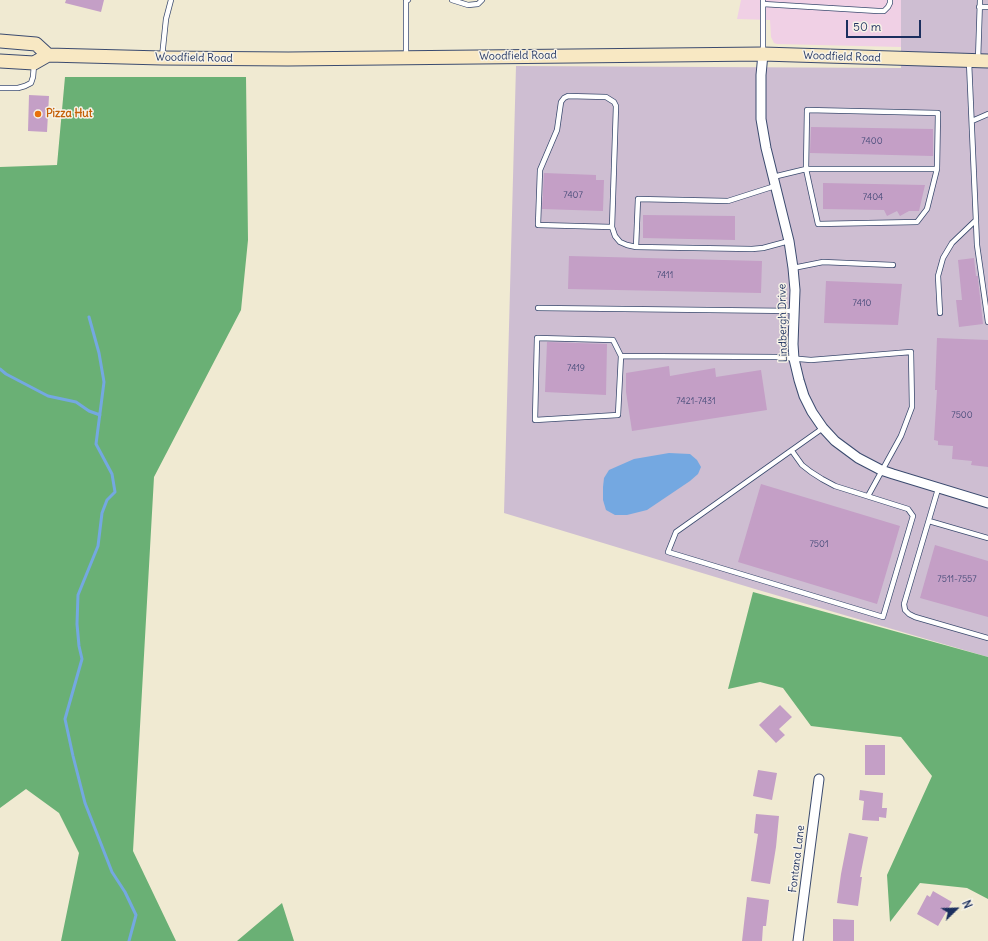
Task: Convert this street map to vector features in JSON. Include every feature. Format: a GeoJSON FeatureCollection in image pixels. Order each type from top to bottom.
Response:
{"type":"FeatureCollection","features":[{"type":"Feature","properties":{"kind":"main road"},"geometry":{"type":"LineString","coordinates":[[0,41],[36,44],[48,55],[34,63],[0,60]]}},
{"type":"Feature","properties":{"kind":"main road","name":"Woodfield Road"},"geometry":{"type":"LineString","coordinates":[[48,55],[288,59],[763,54],[978,60]]}},
{"type":"Feature","properties":{"kind":"street","name":"Lindbergh Drive"},"geometry":{"type":"LineString","coordinates":[[763,54],[761,75],[761,119],[766,148],[789,242],[793,268],[795,290],[793,344],[794,359],[804,396],[812,412],[823,428],[835,441],[858,458],[882,470],[988,503]]}},
{"type":"Feature","properties":{"kind":"street","name":"Fontana Lane"},"geometry":{"type":"LineString","coordinates":[[798,941],[819,779]]}},
{"type":"Feature","properties":{"kind":"lane"},"geometry":{"type":"LineString","coordinates":[[162,58],[165,26],[171,0]]}},
{"type":"Feature","properties":{"kind":"lane"},"geometry":{"type":"LineString","coordinates":[[406,57],[407,0]]}},
{"type":"Feature","properties":{"kind":"lane"},"geometry":{"type":"LineString","coordinates":[[452,0],[468,6],[478,4],[482,0]]}},
{"type":"Feature","properties":{"kind":"lane"},"geometry":{"type":"LineString","coordinates":[[763,54],[763,2],[781,2],[878,11],[888,8],[890,0]]}},
{"type":"Feature","properties":{"kind":"lane"},"geometry":{"type":"LineString","coordinates":[[980,0],[978,60],[972,121],[977,245],[988,322]]}},
{"type":"Feature","properties":{"kind":"lane"},"geometry":{"type":"LineString","coordinates":[[979,7],[988,8]]}},
{"type":"Feature","properties":{"kind":"lane"},"geometry":{"type":"LineString","coordinates":[[0,88],[18,88],[31,83],[34,63]]}},
{"type":"Feature","properties":{"kind":"lane"},"geometry":{"type":"LineString","coordinates":[[612,228],[538,225],[540,170],[557,130],[561,102],[568,96],[606,97],[614,102],[616,106],[612,228],[614,236],[620,242],[627,246],[636,247],[752,249],[789,242]]}},
{"type":"Feature","properties":{"kind":"lane"},"geometry":{"type":"LineString","coordinates":[[806,110],[938,113],[937,169],[927,209],[918,222],[818,224],[806,169],[806,110]]}},
{"type":"Feature","properties":{"kind":"lane"},"geometry":{"type":"LineString","coordinates":[[972,121],[988,114]]}},
{"type":"Feature","properties":{"kind":"lane"},"geometry":{"type":"LineString","coordinates":[[636,247],[638,200],[728,201],[806,169],[937,169]]}},
{"type":"Feature","properties":{"kind":"lane"},"geometry":{"type":"LineString","coordinates":[[940,313],[938,276],[943,258],[952,244],[976,220]]}},
{"type":"Feature","properties":{"kind":"lane"},"geometry":{"type":"LineString","coordinates":[[793,268],[823,262],[893,265]]}},
{"type":"Feature","properties":{"kind":"lane"},"geometry":{"type":"LineString","coordinates":[[538,308],[794,311]]}},
{"type":"Feature","properties":{"kind":"lane"},"geometry":{"type":"LineString","coordinates":[[536,338],[613,340],[620,356],[618,415],[535,420],[536,338]]}},
{"type":"Feature","properties":{"kind":"lane"},"geometry":{"type":"LineString","coordinates":[[620,356],[776,357],[811,360],[911,352],[912,407],[901,436],[868,496]]}},
{"type":"Feature","properties":{"kind":"lane"},"geometry":{"type":"LineString","coordinates":[[792,450],[802,465],[822,479],[835,486],[908,509],[913,516],[883,617],[668,552],[676,532],[823,428]]}},
{"type":"Feature","properties":{"kind":"lane"},"geometry":{"type":"LineString","coordinates":[[938,488],[904,604],[905,610],[915,618],[988,638]]}},
{"type":"Feature","properties":{"kind":"lane"},"geometry":{"type":"LineString","coordinates":[[929,521],[988,538]]}},
{"type":"Feature","properties":{"kind":"shaded area"},"geometry":{"type":"Polygon","coordinates":[[[741,0],[901,0],[901,47],[777,44],[774,43],[771,37],[770,20],[737,19],[741,0]]]}},
{"type":"Feature","properties":{"kind":"shaded area"},"geometry":{"type":"Polygon","coordinates":[[[901,0],[988,0],[988,657],[755,589],[504,513],[516,66],[901,68],[901,0]]]}},
{"type":"Feature","properties":{"kind":"green space"},"geometry":{"type":"Polygon","coordinates":[[[65,77],[246,77],[248,240],[241,310],[154,477],[133,851],[176,941],[61,941],[79,853],[59,813],[26,789],[0,808],[0,167],[57,165],[65,77]]]}},
{"type":"Feature","properties":{"kind":"green space"},"geometry":{"type":"Polygon","coordinates":[[[753,592],[988,657],[988,899],[967,888],[920,883],[890,922],[887,875],[932,776],[901,737],[811,726],[783,688],[760,682],[728,689],[753,592]]]}},
{"type":"Feature","properties":{"kind":"green space"},"geometry":{"type":"Polygon","coordinates":[[[282,903],[294,941],[237,941],[282,903]]]}},
{"type":"Feature","properties":{"kind":"water"},"geometry":{"type":"Polygon","coordinates":[[[669,453],[690,454],[697,460],[701,467],[698,474],[647,510],[627,515],[615,515],[606,510],[603,500],[603,487],[604,478],[609,470],[634,459],[669,453]]]}},
{"type":"Feature","properties":{"kind":"building"},"geometry":{"type":"Polygon","coordinates":[[[66,0],[104,0],[101,12],[65,3],[66,0]]]}},
{"type":"Feature","properties":{"kind":"building","name":"Pizza Hut"},"geometry":{"type":"Polygon","coordinates":[[[29,95],[49,96],[47,132],[28,131],[29,95]]]}},
{"type":"Feature","properties":{"kind":"building"},"geometry":{"type":"Polygon","coordinates":[[[811,127],[933,129],[933,156],[810,153],[811,127]]]}},
{"type":"Feature","properties":{"kind":"building"},"geometry":{"type":"Polygon","coordinates":[[[544,173],[596,175],[596,180],[604,180],[603,211],[542,209],[544,173]]]}},
{"type":"Feature","properties":{"kind":"building"},"geometry":{"type":"Polygon","coordinates":[[[823,183],[925,185],[919,211],[909,211],[900,216],[897,211],[887,216],[884,210],[823,209],[823,183]]]}},
{"type":"Feature","properties":{"kind":"building"},"geometry":{"type":"Polygon","coordinates":[[[643,215],[735,216],[735,240],[643,238],[643,215]]]}},
{"type":"Feature","properties":{"kind":"building"},"geometry":{"type":"Polygon","coordinates":[[[569,256],[762,261],[761,293],[568,289],[569,256]]]}},
{"type":"Feature","properties":{"kind":"building"},"geometry":{"type":"Polygon","coordinates":[[[974,258],[976,276],[978,276],[983,324],[959,327],[956,300],[962,300],[958,260],[974,258]]]}},
{"type":"Feature","properties":{"kind":"building"},"geometry":{"type":"Polygon","coordinates":[[[826,281],[902,284],[898,325],[824,323],[826,281]]]}},
{"type":"Feature","properties":{"kind":"building"},"geometry":{"type":"Polygon","coordinates":[[[937,338],[988,340],[988,467],[971,465],[972,461],[952,459],[953,446],[938,445],[938,441],[934,440],[937,390],[935,390],[937,338]]]}},
{"type":"Feature","properties":{"kind":"building"},"geometry":{"type":"Polygon","coordinates":[[[547,342],[607,344],[606,395],[545,392],[547,342]]]}},
{"type":"Feature","properties":{"kind":"building"},"geometry":{"type":"Polygon","coordinates":[[[669,366],[670,376],[715,368],[716,377],[761,370],[767,410],[632,431],[626,392],[626,373],[669,366]]]}},
{"type":"Feature","properties":{"kind":"building"},"geometry":{"type":"Polygon","coordinates":[[[761,484],[900,526],[877,604],[738,562],[761,484]]]}},
{"type":"Feature","properties":{"kind":"building"},"geometry":{"type":"Polygon","coordinates":[[[935,545],[988,561],[988,617],[920,598],[935,545]]]}},
{"type":"Feature","properties":{"kind":"building"},"geometry":{"type":"Polygon","coordinates":[[[780,705],[792,717],[779,729],[785,735],[776,743],[759,725],[780,705]]]}},
{"type":"Feature","properties":{"kind":"building"},"geometry":{"type":"Polygon","coordinates":[[[865,745],[885,745],[885,775],[865,775],[865,745]]]}},
{"type":"Feature","properties":{"kind":"building"},"geometry":{"type":"Polygon","coordinates":[[[758,770],[777,773],[772,800],[753,796],[758,770]]]}},
{"type":"Feature","properties":{"kind":"building"},"geometry":{"type":"Polygon","coordinates":[[[860,790],[883,793],[882,808],[887,808],[886,818],[879,817],[879,821],[862,820],[864,801],[859,800],[860,790]]]}},
{"type":"Feature","properties":{"kind":"building"},"geometry":{"type":"Polygon","coordinates":[[[756,814],[779,816],[770,884],[751,881],[758,834],[754,833],[756,814]]]}},
{"type":"Feature","properties":{"kind":"building"},"geometry":{"type":"Polygon","coordinates":[[[849,833],[868,837],[860,877],[862,877],[858,906],[837,903],[849,833]]]}},
{"type":"Feature","properties":{"kind":"building"},"geometry":{"type":"Polygon","coordinates":[[[933,891],[952,902],[938,926],[917,914],[927,895],[930,897],[933,891]]]}},
{"type":"Feature","properties":{"kind":"building"},"geometry":{"type":"Polygon","coordinates":[[[747,897],[769,900],[766,926],[763,926],[762,941],[742,941],[747,897]]]}},
{"type":"Feature","properties":{"kind":"building"},"geometry":{"type":"Polygon","coordinates":[[[833,919],[854,920],[854,941],[833,941],[833,919]]]}},
{"type":"Feature","properties":{"kind":"waterway"},"geometry":{"type":"LineString","coordinates":[[89,317],[99,353],[104,382],[96,444],[112,474],[115,492],[107,500],[102,513],[98,546],[78,595],[77,624],[82,659],[65,719],[85,803],[112,872],[125,892],[136,915],[129,941]]}},
{"type":"Feature","properties":{"kind":"waterway"},"geometry":{"type":"LineString","coordinates":[[0,369],[6,374],[48,396],[76,402],[89,411],[100,415]]}},
{"type":"Feature","properties":{"kind":"place","name":"Pizza Hut"},"geometry":{"type":"Point","coordinates":[38,114]}}]}
